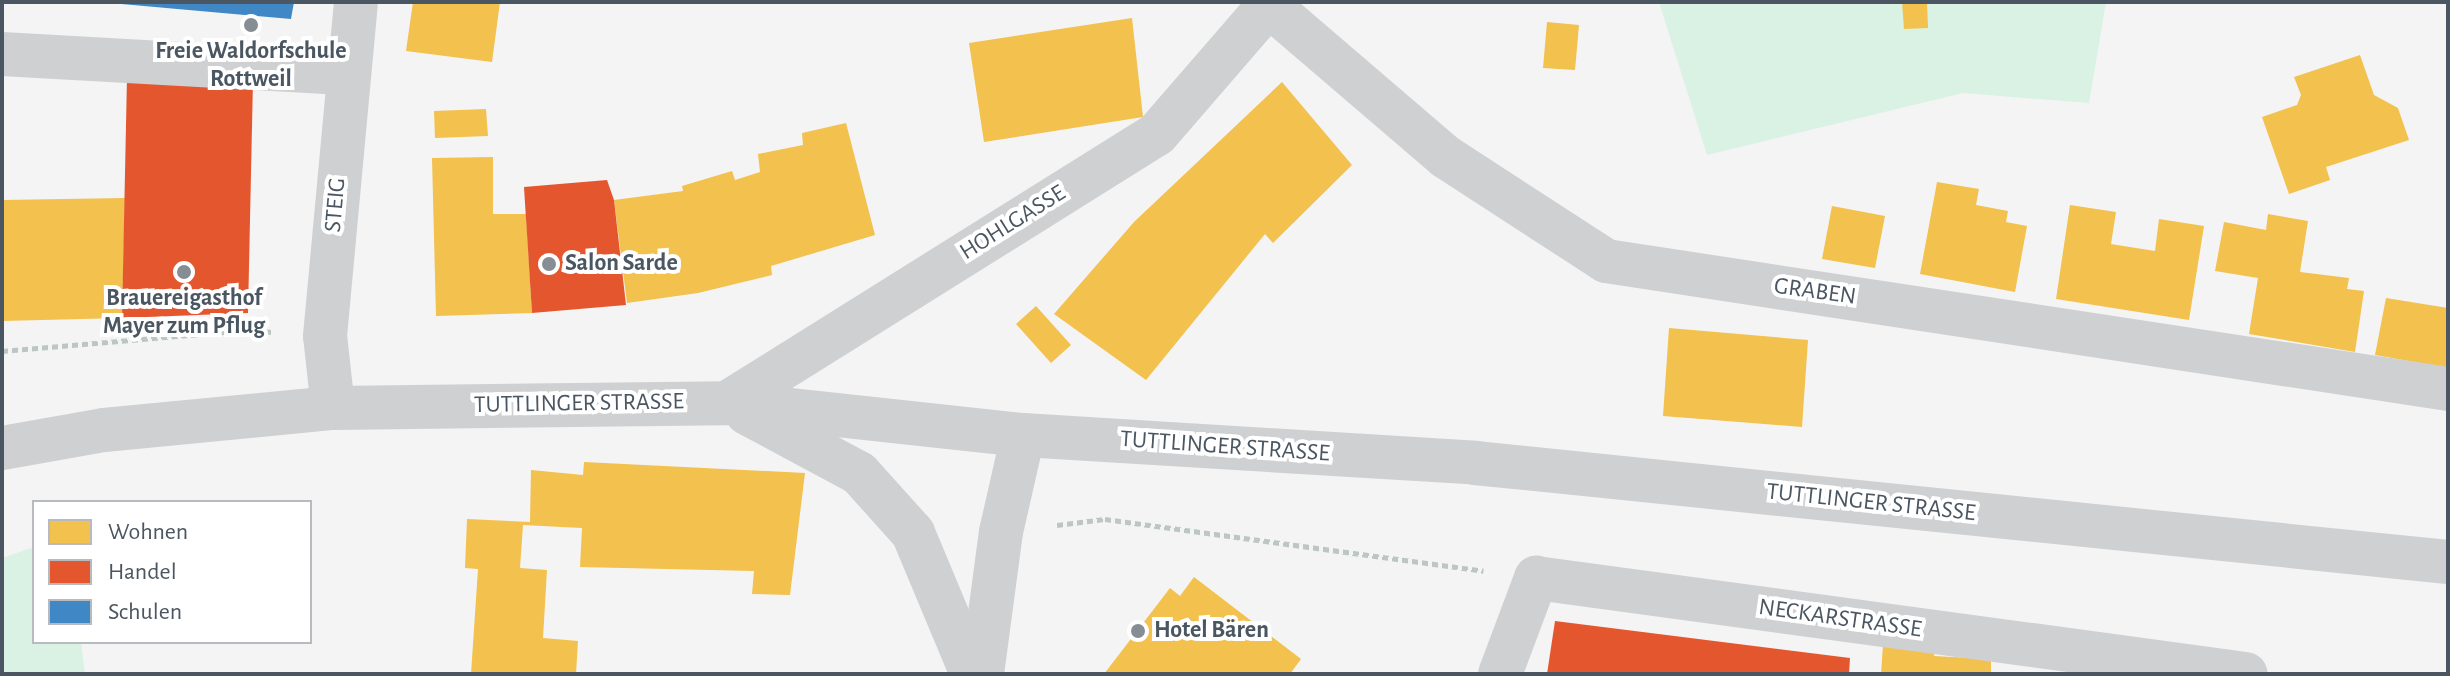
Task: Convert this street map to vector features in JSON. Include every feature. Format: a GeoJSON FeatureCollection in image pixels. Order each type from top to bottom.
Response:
{"type":"FeatureCollection","features":[{"type":"Feature","properties":{"kind":"street","name":"STEIG"},"geometry":{"type":"LineString","coordinates":[[333,408],[325,336],[356,2]]}},
{"type":"Feature","properties":{"kind":"street","name":"GRABEN"},"geometry":{"type":"LineString","coordinates":[[1266,3],[1446,157],[1606,261],[2448,389]]}},
{"type":"Feature","properties":{"kind":"street","name":"HOHLGASSE"},"geometry":{"type":"LineString","coordinates":[[727,403],[1157,134],[1266,3]]}},
{"type":"Feature","properties":{"kind":"street"},"geometry":{"type":"LineString","coordinates":[[2,54],[347,73]]}},
{"type":"Feature","properties":{"kind":"street"},"geometry":{"type":"LineString","coordinates":[[727,403],[859,473],[913,533],[972,674]]}},
{"type":"Feature","properties":{"kind":"street","name":"TUTTLINGER STRASSE"},"geometry":{"type":"LineString","coordinates":[[2,448],[104,430],[333,408],[727,403],[1023,435],[1475,463],[2448,562]]}},
{"type":"Feature","properties":{"kind":"street"},"geometry":{"type":"LineString","coordinates":[[982,674],[1001,532],[1023,435]]}},
{"type":"Feature","properties":{"kind":"street"},"geometry":{"type":"LineString","coordinates":[[1500,674],[1536,578]]}},
{"type":"Feature","properties":{"kind":"street","name":"NECKARSTRASSE"},"geometry":{"type":"LineString","coordinates":[[1536,578],[2246,674]]}},
{"type":"Feature","properties":{"kind":"path"},"geometry":{"type":"LineString","coordinates":[[2,351],[245,330],[325,336]]}},
{"type":"Feature","properties":{"kind":"path"},"geometry":{"type":"LineString","coordinates":[[1001,532],[1105,519],[1536,578]]}},
{"type":"Feature","properties":{"kind":"green space"},"geometry":{"type":"Polygon","coordinates":[[[1659,2],[2106,2],[2089,103],[1963,93],[1707,155],[1659,2]]]}},
{"type":"Feature","properties":{"kind":"green space"},"geometry":{"type":"Polygon","coordinates":[[[32,548],[32,644],[81,644],[85,674],[2,674],[2,558],[32,548]]]}},
{"type":"Feature","properties":{"kind":"building: Wohnen"},"geometry":{"type":"Polygon","coordinates":[[[413,2],[500,2],[492,62],[406,51],[413,2]]]}},
{"type":"Feature","properties":{"kind":"building: Wohnen"},"geometry":{"type":"Polygon","coordinates":[[[1902,2],[1927,2],[1928,28],[1904,29],[1902,2]]]}},
{"type":"Feature","properties":{"kind":"building: Wohnen"},"geometry":{"type":"Polygon","coordinates":[[[1132,18],[1143,117],[984,142],[969,43],[1132,18]]]}},
{"type":"Feature","properties":{"kind":"building: Wohnen"},"geometry":{"type":"Polygon","coordinates":[[[1547,22],[1579,25],[1575,70],[1543,68],[1547,22]]]}},
{"type":"Feature","properties":{"kind":"building: Wohnen"},"geometry":{"type":"Polygon","coordinates":[[[2360,55],[2374,95],[2398,108],[2409,140],[2326,167],[2330,180],[2289,194],[2262,117],[2297,105],[2301,95],[2294,77],[2360,55]]]}},
{"type":"Feature","properties":{"kind":"building: Wohnen"},"geometry":{"type":"Polygon","coordinates":[[[1282,82],[1352,165],[1273,243],[1265,234],[1146,380],[1054,314],[1134,222],[1282,82]]]}},
{"type":"Feature","properties":{"kind":"building: Wohnen"},"geometry":{"type":"Polygon","coordinates":[[[486,109],[488,136],[435,138],[434,111],[486,109]]]}},
{"type":"Feature","properties":{"kind":"building: Wohnen"},"geometry":{"type":"Polygon","coordinates":[[[846,123],[875,235],[771,266],[772,275],[698,293],[627,303],[614,200],[683,191],[682,186],[732,171],[735,180],[760,172],[758,154],[803,145],[802,133],[846,123]]]}},
{"type":"Feature","properties":{"kind":"building: Wohnen"},"geometry":{"type":"Polygon","coordinates":[[[493,157],[493,214],[526,214],[532,313],[436,316],[432,158],[493,157]]]}},
{"type":"Feature","properties":{"kind":"building: Wohnen"},"geometry":{"type":"Polygon","coordinates":[[[1937,182],[1979,189],[1976,205],[2008,211],[2006,222],[2027,226],[2015,292],[1920,274],[1937,182]]]}},
{"type":"Feature","properties":{"kind":"building: Wohnen"},"geometry":{"type":"Polygon","coordinates":[[[125,198],[122,318],[2,321],[2,200],[125,198]]]}},
{"type":"Feature","properties":{"kind":"building: Wohnen"},"geometry":{"type":"Polygon","coordinates":[[[2070,205],[2116,212],[2111,244],[2155,251],[2159,219],[2204,226],[2189,320],[2056,299],[2070,205]]]}},
{"type":"Feature","properties":{"kind":"building: Wohnen"},"geometry":{"type":"Polygon","coordinates":[[[1832,206],[1885,216],[1875,268],[1822,259],[1832,206]]]}},
{"type":"Feature","properties":{"kind":"building: Wohnen"},"geometry":{"type":"Polygon","coordinates":[[[2268,214],[2308,221],[2300,272],[2349,278],[2347,289],[2364,291],[2355,352],[2249,334],[2258,278],[2215,271],[2224,222],[2266,230],[2268,214]]]}},
{"type":"Feature","properties":{"kind":"building: Wohnen"},"geometry":{"type":"Polygon","coordinates":[[[2386,298],[2448,308],[2448,368],[2375,355],[2386,298]]]}},
{"type":"Feature","properties":{"kind":"building: Wohnen"},"geometry":{"type":"Polygon","coordinates":[[[1036,306],[1071,345],[1051,363],[1016,324],[1036,306]]]}},
{"type":"Feature","properties":{"kind":"building: Wohnen"},"geometry":{"type":"Polygon","coordinates":[[[1669,328],[1808,340],[1802,427],[1663,416],[1669,328]]]}},
{"type":"Feature","properties":{"kind":"building: Wohnen"},"geometry":{"type":"Polygon","coordinates":[[[584,462],[805,473],[790,595],[752,594],[754,571],[580,567],[582,528],[523,525],[520,568],[547,570],[543,638],[578,641],[576,674],[471,674],[478,569],[465,568],[467,519],[530,522],[531,470],[583,475],[584,462]]]}},
{"type":"Feature","properties":{"kind":"building: Wohnen"},"geometry":{"type":"Polygon","coordinates":[[[1194,577],[1301,659],[1290,674],[1104,674],[1170,588],[1180,596],[1194,577]]]}},
{"type":"Feature","properties":{"kind":"building: Wohnen"},"geometry":{"type":"Polygon","coordinates":[[[1883,645],[1935,648],[1934,656],[1991,659],[1991,674],[1881,674],[1883,645]]]}},
{"type":"Feature","properties":{"kind":"building: Handel"},"geometry":{"type":"Polygon","coordinates":[[[127,77],[253,80],[248,313],[122,318],[127,77]]]}},
{"type":"Feature","properties":{"kind":"building: Handel"},"geometry":{"type":"Polygon","coordinates":[[[607,180],[614,200],[626,305],[532,313],[524,187],[607,180]]]}},
{"type":"Feature","properties":{"kind":"building: Handel"},"geometry":{"type":"Polygon","coordinates":[[[1555,621],[1850,658],[1849,674],[1547,674],[1555,621]]]}},
{"type":"Feature","properties":{"kind":"building: Schulen"},"geometry":{"type":"Polygon","coordinates":[[[99,2],[294,2],[291,19],[99,2]]]}},
{"type":"Feature","properties":{"kind":"place","name":"Freie Waldorfschule Rottweil"},"geometry":{"type":"Point","coordinates":[251,25]}},
{"type":"Feature","properties":{"kind":"place","name":"Salon Sarde"},"geometry":{"type":"Point","coordinates":[549,264]}},
{"type":"Feature","properties":{"kind":"place","name":"Brauereigasthof Mayer zum Pflug"},"geometry":{"type":"Point","coordinates":[184,272]}},
{"type":"Feature","properties":{"kind":"place","name":"Hotel Bären"},"geometry":{"type":"Point","coordinates":[1138,631]}}]}
